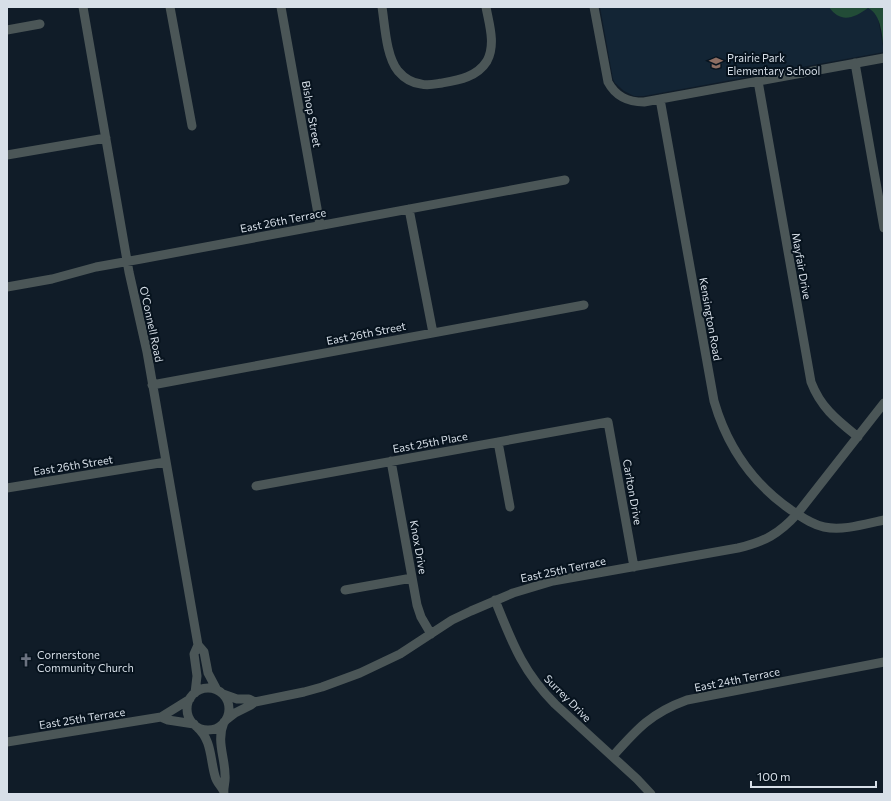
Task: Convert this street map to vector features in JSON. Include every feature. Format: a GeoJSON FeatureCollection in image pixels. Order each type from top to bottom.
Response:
{"type":"FeatureCollection","features":[{"type":"Feature","properties":{"kind":"street","name":"O'Connell Road"},"geometry":{"type":"LineString","coordinates":[[83,7],[127,262],[152,385],[198,645],[204,652],[208,673],[220,692]]}},
{"type":"Feature","properties":{"kind":"street"},"geometry":{"type":"LineString","coordinates":[[170,7],[192,126]]}},
{"type":"Feature","properties":{"kind":"street","name":"Bishop Street"},"geometry":{"type":"LineString","coordinates":[[282,7],[320,225]]}},
{"type":"Feature","properties":{"kind":"street"},"geometry":{"type":"LineString","coordinates":[[382,7],[390,56],[393,64],[398,72],[405,78],[421,84],[429,85],[465,78],[481,68],[490,53],[491,44],[486,7]]}},
{"type":"Feature","properties":{"kind":"street"},"geometry":{"type":"LineString","coordinates":[[594,7],[606,76],[612,89],[622,97],[636,102],[644,102],[884,58]]}},
{"type":"Feature","properties":{"kind":"street"},"geometry":{"type":"LineString","coordinates":[[7,30],[40,24]]}},
{"type":"Feature","properties":{"kind":"street"},"geometry":{"type":"LineString","coordinates":[[855,63],[884,228]]}},
{"type":"Feature","properties":{"kind":"street","name":"Mayfair Drive"},"geometry":{"type":"LineString","coordinates":[[758,81],[811,382],[822,405],[839,422],[858,437]]}},
{"type":"Feature","properties":{"kind":"street","name":"Kensington Road"},"geometry":{"type":"LineString","coordinates":[[660,99],[717,414],[733,448],[750,473],[774,497],[797,514]]}},
{"type":"Feature","properties":{"kind":"street"},"geometry":{"type":"LineString","coordinates":[[7,155],[106,138]]}},
{"type":"Feature","properties":{"kind":"street","name":"East 26th Terrace"},"geometry":{"type":"LineString","coordinates":[[7,287],[38,282],[96,267],[565,180]]}},
{"type":"Feature","properties":{"kind":"street"},"geometry":{"type":"LineString","coordinates":[[410,209],[433,333]]}},
{"type":"Feature","properties":{"kind":"street","name":"East 26th Street"},"geometry":{"type":"LineString","coordinates":[[152,385],[584,305]]}},
{"type":"Feature","properties":{"kind":"street","name":"East 25th Terrace"},"geometry":{"type":"LineString","coordinates":[[225,721],[235,713],[251,706],[255,702],[304,692],[341,681],[392,658],[464,614],[513,593],[553,582],[748,546],[768,539],[778,533],[797,514],[884,403]]}},
{"type":"Feature","properties":{"kind":"street","name":"East 25th Place"},"geometry":{"type":"LineString","coordinates":[[256,486],[608,422]]}},
{"type":"Feature","properties":{"kind":"street","name":"Carlton Drive"},"geometry":{"type":"LineString","coordinates":[[608,422],[634,566]]}},
{"type":"Feature","properties":{"kind":"street"},"geometry":{"type":"LineString","coordinates":[[498,442],[510,507]]}},
{"type":"Feature","properties":{"kind":"street","name":"Knox Drive"},"geometry":{"type":"LineString","coordinates":[[391,461],[417,605],[421,617],[431,634]]}},
{"type":"Feature","properties":{"kind":"street","name":"East 26th Street"},"geometry":{"type":"LineString","coordinates":[[7,488],[166,462]]}},
{"type":"Feature","properties":{"kind":"street"},"geometry":{"type":"LineString","coordinates":[[797,514],[813,524],[835,528],[884,520]]}},
{"type":"Feature","properties":{"kind":"street"},"geometry":{"type":"LineString","coordinates":[[345,590],[412,578]]}},
{"type":"Feature","properties":{"kind":"street","name":"Surrey Drive"},"geometry":{"type":"LineString","coordinates":[[495,600],[513,646],[533,679],[555,704],[613,756],[651,794]]}},
{"type":"Feature","properties":{"kind":"street","name":"O'Connell Road"},"geometry":{"type":"LineString","coordinates":[[192,696],[197,676],[194,654],[198,645]]}},
{"type":"Feature","properties":{"kind":"street","name":"East 24th Terrace"},"geometry":{"type":"LineString","coordinates":[[613,756],[646,721],[660,712],[686,700],[884,662]]}},
{"type":"Feature","properties":{"kind":"street"},"geometry":{"type":"LineString","coordinates":[[206,688],[220,692],[229,705],[229,713],[225,721],[220,744],[226,776],[223,792],[215,778],[209,746],[205,737],[190,719],[188,712],[188,706],[192,696],[206,688]]}},
{"type":"Feature","properties":{"kind":"street","name":"East 25th Terrace"},"geometry":{"type":"LineString","coordinates":[[220,692],[238,698],[249,699],[255,702]]}},
{"type":"Feature","properties":{"kind":"street","name":"East 25th Terrace"},"geometry":{"type":"LineString","coordinates":[[7,742],[161,717],[192,696]]}},
{"type":"Feature","properties":{"kind":"street","name":"East 25th Terrace"},"geometry":{"type":"LineString","coordinates":[[161,717],[168,720],[195,725]]}},
{"type":"Feature","properties":{"kind":"street"},"geometry":{"type":"LineString","coordinates":[[195,725],[205,730],[212,730],[219,727],[225,721]]}},
{"type":"Feature","properties":{"kind":"shaded area","name":"Prairie Park Elementary School"},"geometry":{"type":"Polygon","coordinates":[[[600,7],[876,7],[884,52],[644,96],[634,96],[624,91],[615,83],[613,79],[600,7]]]}},
{"type":"Feature","properties":{"kind":"green space"},"geometry":{"type":"Polygon","coordinates":[[[829,7],[884,7],[884,51],[879,21],[873,11],[868,8],[853,17],[848,18],[838,16],[829,7]]]}},
{"type":"Feature","properties":{"kind":"place","name":"Prairie Park Elementary School"},"geometry":{"type":"Point","coordinates":[716,63]}},
{"type":"Feature","properties":{"kind":"place","name":"Cornerstone Community Church"},"geometry":{"type":"Point","coordinates":[26,660]}}]}
